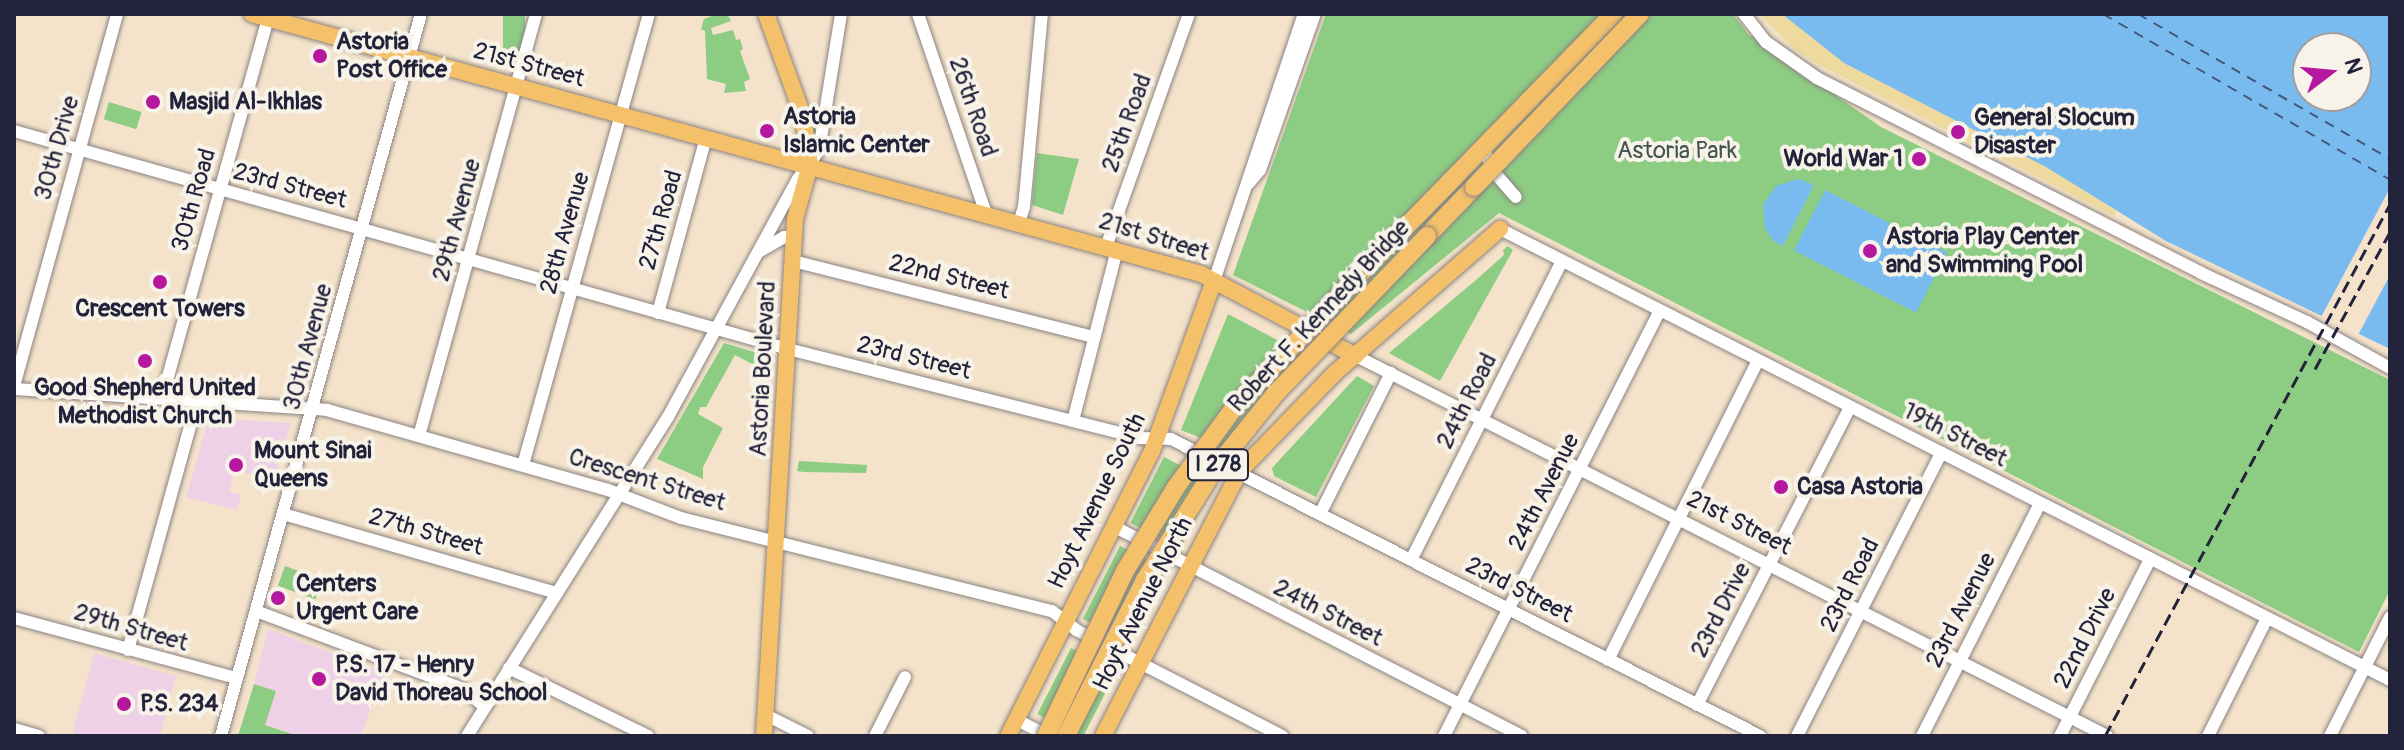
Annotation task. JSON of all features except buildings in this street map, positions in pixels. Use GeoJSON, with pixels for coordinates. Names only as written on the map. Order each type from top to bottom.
{"type":"FeatureCollection","features":[{"type":"Feature","properties":{"kind":"highway","name":"Robert F. Kennedy Bridge"},"geometry":{"type":"LineString","coordinates":[[1042,733],[1068,690],[1141,543],[1213,435],[1288,349],[1614,14]]}},
{"type":"Feature","properties":{"kind":"highway","name":"Robert F. Kennedy Bridge"},"geometry":{"type":"LineString","coordinates":[[1066,736],[1163,549],[1233,443],[1297,370],[1640,14]]}},
{"type":"Feature","properties":{"kind":"main road","name":"Astoria Boulevard"},"geometry":{"type":"LineString","coordinates":[[764,736],[795,219],[810,165],[803,116],[766,14]]}},
{"type":"Feature","properties":{"kind":"main road","name":"21st Street"},"geometry":{"type":"LineString","coordinates":[[263,15],[1201,274],[1356,356]]}},
{"type":"Feature","properties":{"kind":"main road","name":"Hoyt Avenue North"},"geometry":{"type":"LineString","coordinates":[[1103,736],[1239,472],[1356,356],[1500,229]]}},
{"type":"Feature","properties":{"kind":"main road","name":"Hoyt Avenue South"},"geometry":{"type":"LineString","coordinates":[[1008,736],[1115,527],[1156,439],[1214,281]]}},
{"type":"Feature","properties":{"kind":"street","name":"30th Drive"},"geometry":{"type":"LineString","coordinates":[[14,387],[117,14]]}},
{"type":"Feature","properties":{"kind":"street","name":"30th Avenue"},"geometry":{"type":"LineString","coordinates":[[221,736],[421,14]]}},
{"type":"Feature","properties":{"kind":"street","name":"29th Avenue"},"geometry":{"type":"LineString","coordinates":[[419,436],[536,14]]}},
{"type":"Feature","properties":{"kind":"street","name":"28th Avenue"},"geometry":{"type":"LineString","coordinates":[[523,465],[649,14]]}},
{"type":"Feature","properties":{"kind":"street"},"geometry":{"type":"LineString","coordinates":[[467,736],[619,494],[819,150],[841,14]]}},
{"type":"Feature","properties":{"kind":"street","name":"26th Road"},"geometry":{"type":"LineString","coordinates":[[918,14],[986,214]]}},
{"type":"Feature","properties":{"kind":"street"},"geometry":{"type":"LineString","coordinates":[[1019,223],[1024,207],[1042,14]]}},
{"type":"Feature","properties":{"kind":"street","name":"25th Road"},"geometry":{"type":"LineString","coordinates":[[1073,421],[1112,248],[1189,14]]}},
{"type":"Feature","properties":{"kind":"street"},"geometry":{"type":"LineString","coordinates":[[1214,281],[1304,14]]}},
{"type":"Feature","properties":{"kind":"street"},"geometry":{"type":"LineString","coordinates":[[1249,183],[1260,170],[1315,14]]}},
{"type":"Feature","properties":{"kind":"street"},"geometry":{"type":"LineString","coordinates":[[1744,14],[1766,42],[1817,78],[2214,279],[2359,348],[2390,368]]}},
{"type":"Feature","properties":{"kind":"street","name":"30th Road"},"geometry":{"type":"LineString","coordinates":[[162,398],[220,189],[263,15]]}},
{"type":"Feature","properties":{"kind":"street","name":"23rd Street"},"geometry":{"type":"LineString","coordinates":[[14,131],[788,349],[1140,438],[1171,439],[1760,736]]}},
{"type":"Feature","properties":{"kind":"street","name":"27th Road"},"geometry":{"type":"LineString","coordinates":[[658,313],[706,138]]}},
{"type":"Feature","properties":{"kind":"street"},"geometry":{"type":"LineString","coordinates":[[1484,150],[1494,172],[1516,197]]}},
{"type":"Feature","properties":{"kind":"street","name":"19th Street"},"geometry":{"type":"LineString","coordinates":[[1500,229],[1757,362],[2390,680]]}},
{"type":"Feature","properties":{"kind":"street"},"geometry":{"type":"LineString","coordinates":[[760,251],[784,237],[794,237]]}},
{"type":"Feature","properties":{"kind":"street","name":"22nd Street"},"geometry":{"type":"LineString","coordinates":[[793,261],[1094,337]]}},
{"type":"Feature","properties":{"kind":"street","name":"24th Road"},"geometry":{"type":"LineString","coordinates":[[1411,560],[1562,261]]}},
{"type":"Feature","properties":{"kind":"street","name":"24th Avenue"},"geometry":{"type":"LineString","coordinates":[[1444,736],[1660,311]]}},
{"type":"Feature","properties":{"kind":"street","name":"21st Street"},"geometry":{"type":"LineString","coordinates":[[1356,356],[2107,736]]}},
{"type":"Feature","properties":{"kind":"street"},"geometry":{"type":"LineString","coordinates":[[1608,660],[1757,362]]}},
{"type":"Feature","properties":{"kind":"street"},"geometry":{"type":"LineString","coordinates":[[1320,514],[1391,373]]}},
{"type":"Feature","properties":{"kind":"street","name":"Crescent Street"},"geometry":{"type":"LineString","coordinates":[[14,387],[314,408],[419,436],[619,494],[681,518],[1052,611],[1140,663],[1282,736]]}},
{"type":"Feature","properties":{"kind":"street"},"geometry":{"type":"LineString","coordinates":[[128,650],[197,401]]}},
{"type":"Feature","properties":{"kind":"street","name":"23rd Drive"},"geometry":{"type":"LineString","coordinates":[[1697,705],[1850,407]]}},
{"type":"Feature","properties":{"kind":"street","name":"23rd Road"},"geometry":{"type":"LineString","coordinates":[[1797,736],[1941,453]]}},
{"type":"Feature","properties":{"kind":"street","name":"23rd Avenue"},"geometry":{"type":"LineString","coordinates":[[1922,736],[2040,503]]}},
{"type":"Feature","properties":{"kind":"street","name":"27th Street"},"geometry":{"type":"LineString","coordinates":[[283,514],[557,593]]}},
{"type":"Feature","properties":{"kind":"street","name":"24th Street"},"geometry":{"type":"LineString","coordinates":[[1115,527],[1521,736]]}},
{"type":"Feature","properties":{"kind":"street","name":"22nd Drive"},"geometry":{"type":"LineString","coordinates":[[2060,736],[2150,559]]}},
{"type":"Feature","properties":{"kind":"street"},"geometry":{"type":"LineString","coordinates":[[256,611],[463,689],[485,707]]}},
{"type":"Feature","properties":{"kind":"street"},"geometry":{"type":"LineString","coordinates":[[2330,736],[2390,617]]}},
{"type":"Feature","properties":{"kind":"street","name":"29th Street"},"geometry":{"type":"LineString","coordinates":[[14,618],[237,678]]}},
{"type":"Feature","properties":{"kind":"street"},"geometry":{"type":"LineString","coordinates":[[2208,736],[2267,618]]}},
{"type":"Feature","properties":{"kind":"street"},"geometry":{"type":"LineString","coordinates":[[509,668],[648,736]]}},
{"type":"Feature","properties":{"kind":"street"},"geometry":{"type":"LineString","coordinates":[[875,736],[905,677]]}},
{"type":"Feature","properties":{"kind":"street"},"geometry":{"type":"LineString","coordinates":[[766,715],[808,736]]}},
{"type":"Feature","properties":{"kind":"street"},"geometry":{"type":"LineString","coordinates":[[1017,720],[1042,733]]}},
{"type":"Feature","properties":{"kind":"street"},"geometry":{"type":"LineString","coordinates":[[14,729],[39,736]]}},
{"type":"Feature","properties":{"kind":"shaded area","name":"Mount Sinai Queens"},"geometry":{"type":"Polygon","coordinates":[[[209,418],[291,423],[286,440],[281,439],[274,463],[279,465],[275,480],[235,470],[229,492],[241,495],[237,510],[186,497],[209,418]]]}},
{"type":"Feature","properties":{"kind":"shaded area","name":"P.S. 17 - Henry David Thoreau School"},"geometry":{"type":"Polygon","coordinates":[[[268,629],[385,673],[360,736],[298,736],[265,724],[276,691],[254,684],[268,629]]]}},
{"type":"Feature","properties":{"kind":"shaded area","name":"P.S. 234"},"geometry":{"type":"Polygon","coordinates":[[[94,653],[176,676],[160,736],[85,736],[73,733],[94,653]]]}},
{"type":"Feature","properties":{"kind":"green space"},"geometry":{"type":"Polygon","coordinates":[[[503,14],[525,14],[525,60],[503,60],[503,14]]]}},
{"type":"Feature","properties":{"kind":"green space"},"geometry":{"type":"Polygon","coordinates":[[[727,14],[731,21],[711,28],[713,35],[733,30],[736,40],[740,39],[743,49],[740,51],[750,79],[744,82],[746,91],[724,93],[726,84],[707,79],[705,31],[701,29],[704,19],[727,14]]]}},
{"type":"Feature","properties":{"kind":"green space","name":"Astoria Park"},"geometry":{"type":"Polygon","coordinates":[[[1326,14],[1733,14],[1748,34],[1881,127],[2390,380],[2390,590],[2359,652],[1499,213],[1351,334],[1233,275],[1326,14]]]}},
{"type":"Feature","properties":{"kind":"green space"},"geometry":{"type":"Polygon","coordinates":[[[109,102],[142,112],[136,129],[104,119],[109,102]]]}},
{"type":"Feature","properties":{"kind":"green space"},"geometry":{"type":"Polygon","coordinates":[[[1037,153],[1079,159],[1063,215],[1032,205],[1037,153]]]}},
{"type":"Feature","properties":{"kind":"green space"},"geometry":{"type":"Polygon","coordinates":[[[1508,246],[1513,250],[1440,381],[1389,353],[1504,255],[1503,250],[1508,246]]]}},
{"type":"Feature","properties":{"kind":"green space"},"geometry":{"type":"Polygon","coordinates":[[[1228,314],[1315,360],[1230,450],[1181,430],[1228,314]]]}},
{"type":"Feature","properties":{"kind":"green space"},"geometry":{"type":"Polygon","coordinates":[[[724,343],[771,357],[769,373],[735,355],[706,407],[700,407],[698,414],[723,428],[703,467],[703,479],[657,459],[724,343]]]}},
{"type":"Feature","properties":{"kind":"green space"},"geometry":{"type":"Polygon","coordinates":[[[1357,376],[1374,386],[1316,497],[1274,476],[1272,468],[1357,376]]]}},
{"type":"Feature","properties":{"kind":"green space"},"geometry":{"type":"Polygon","coordinates":[[[1164,457],[1214,482],[1180,548],[1130,523],[1164,457]]]}},
{"type":"Feature","properties":{"kind":"green space"},"geometry":{"type":"Polygon","coordinates":[[[799,461],[867,465],[866,473],[804,472],[797,471],[799,461]]]}},
{"type":"Feature","properties":{"kind":"green space"},"geometry":{"type":"Polygon","coordinates":[[[1120,546],[1167,570],[1130,643],[1083,619],[1120,546]]]}},
{"type":"Feature","properties":{"kind":"green space"},"geometry":{"type":"Polygon","coordinates":[[[285,566],[323,580],[315,599],[278,586],[285,566]]]}},
{"type":"Feature","properties":{"kind":"green space"},"geometry":{"type":"Polygon","coordinates":[[[1071,648],[1116,671],[1083,736],[1037,714],[1071,648]]]}},
{"type":"Feature","properties":{"kind":"green space"},"geometry":{"type":"Polygon","coordinates":[[[254,684],[276,691],[265,725],[298,736],[238,736],[254,684]]]}},
{"type":"Feature","properties":{"kind":"sand"},"geometry":{"type":"Polygon","coordinates":[[[1759,14],[1782,14],[1844,63],[2047,167],[2116,211],[2114,216],[1817,64],[1794,49],[1759,14]]]}},
{"type":"Feature","properties":{"kind":"water"},"geometry":{"type":"Polygon","coordinates":[[[1782,14],[2390,14],[2390,349],[2166,241],[2046,167],[1844,63],[1782,14]]]}},
{"type":"Feature","properties":{"kind":"water"},"geometry":{"type":"Polygon","coordinates":[[[1798,179],[1814,185],[1783,246],[1774,241],[1765,229],[1763,205],[1776,186],[1798,179]]]}},
{"type":"Feature","properties":{"kind":"water","name":"Astoria Play Center and Swimming Pool"},"geometry":{"type":"Polygon","coordinates":[[[1825,190],[1947,252],[1916,313],[1794,251],[1825,190]]]}},
{"type":"Feature","properties":{"kind":"pier"},"geometry":{"type":"Polygon","coordinates":[[[2390,188],[2390,275],[2357,337],[2320,319],[2390,188]]]}},
{"type":"Feature","properties":{"kind":"ferry route"},"geometry":{"type":"LineString","coordinates":[[2103,14],[2390,180]]}},
{"type":"Feature","properties":{"kind":"ferry route"},"geometry":{"type":"LineString","coordinates":[[2138,14],[2390,159]]}},
{"type":"Feature","properties":{"kind":"railway"},"geometry":{"type":"LineString","coordinates":[[2105,736],[2390,204]]}},
{"type":"Feature","properties":{"kind":"railway"},"geometry":{"type":"LineString","coordinates":[[2315,369],[2390,232]]}},
{"type":"Feature","properties":{"kind":"place","name":"Astoria Post Office"},"geometry":{"type":"Point","coordinates":[320,56]}},
{"type":"Feature","properties":{"kind":"place","name":"Masjid Al-Ikhlas"},"geometry":{"type":"Point","coordinates":[153,102]}},
{"type":"Feature","properties":{"kind":"place","name":"Astoria Islamic Center"},"geometry":{"type":"Point","coordinates":[767,131]}},
{"type":"Feature","properties":{"kind":"place","name":"General Slocum Disaster"},"geometry":{"type":"Point","coordinates":[1958,132]}},
{"type":"Feature","properties":{"kind":"place","name":"World War 1"},"geometry":{"type":"Point","coordinates":[1919,159]}},
{"type":"Feature","properties":{"kind":"place","name":"Astoria Play Center and Swimming Pool"},"geometry":{"type":"Point","coordinates":[1870,251]}},
{"type":"Feature","properties":{"kind":"place","name":"Crescent Towers"},"geometry":{"type":"Point","coordinates":[160,282]}},
{"type":"Feature","properties":{"kind":"place","name":"Good Shepherd United Methodist Church"},"geometry":{"type":"Point","coordinates":[145,361]}},
{"type":"Feature","properties":{"kind":"place","name":"Mount Sinai Queens"},"geometry":{"type":"Point","coordinates":[236,465]}},
{"type":"Feature","properties":{"kind":"place","name":"Casa Astoria"},"geometry":{"type":"Point","coordinates":[1781,487]}},
{"type":"Feature","properties":{"kind":"place","name":"Centers Urgent Care"},"geometry":{"type":"Point","coordinates":[278,598]}},
{"type":"Feature","properties":{"kind":"place","name":"P.S. 17 - Henry David Thoreau School"},"geometry":{"type":"Point","coordinates":[319,679]}},
{"type":"Feature","properties":{"kind":"place","name":"P.S. 234"},"geometry":{"type":"Point","coordinates":[124,704]}}]}
